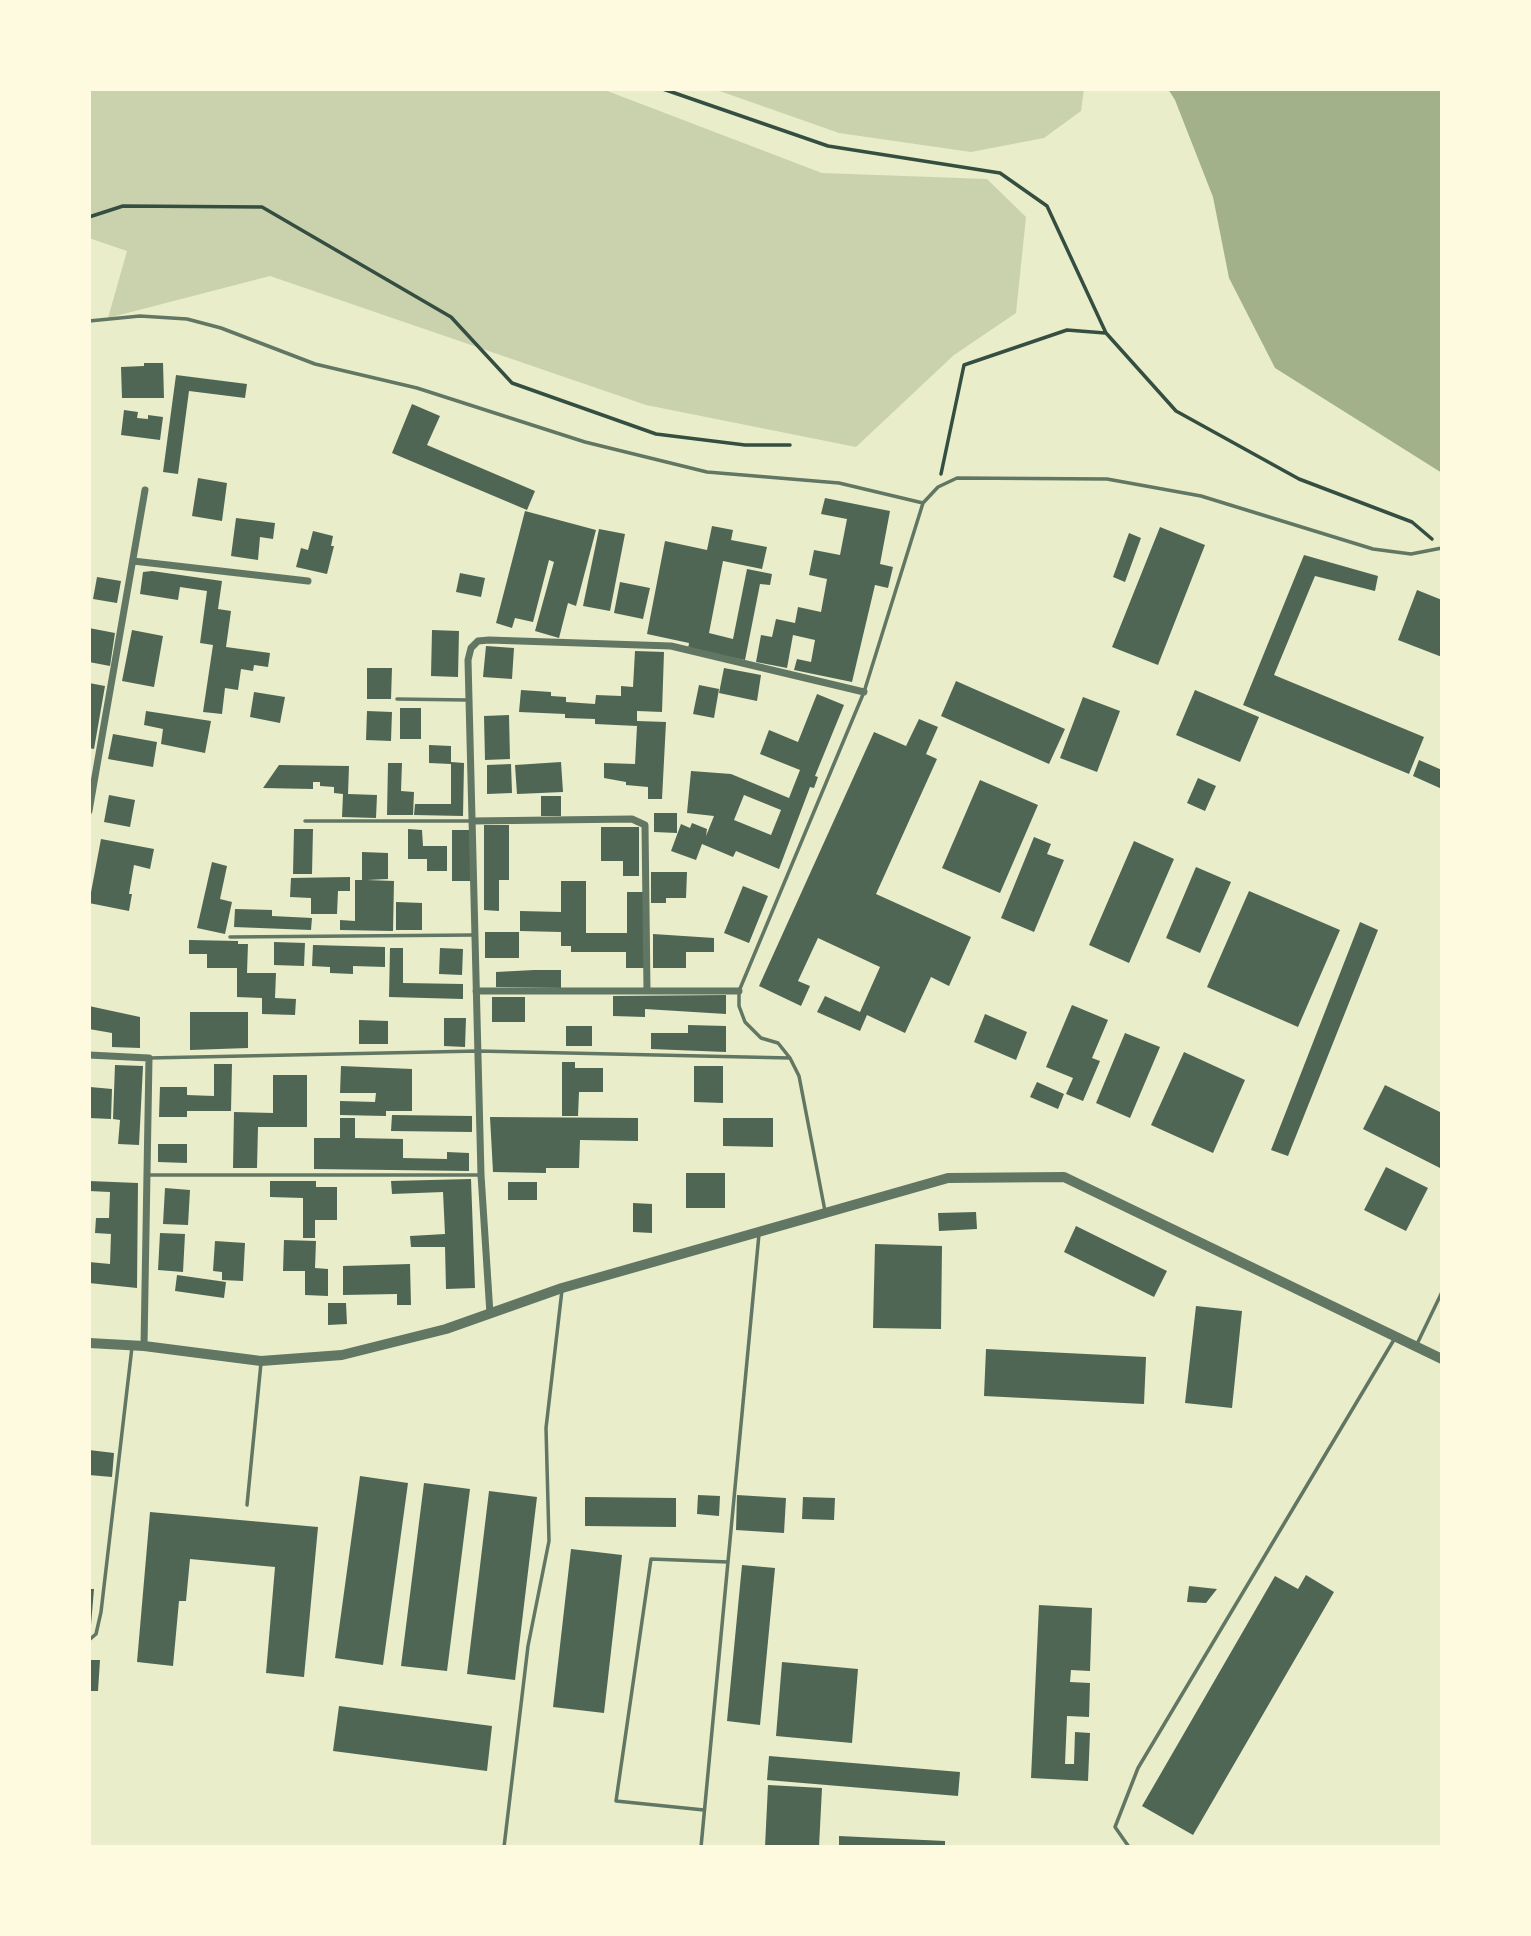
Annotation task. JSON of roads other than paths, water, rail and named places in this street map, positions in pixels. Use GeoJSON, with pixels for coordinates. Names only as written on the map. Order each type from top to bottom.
{"type":"FeatureCollection","features":[{"type":"Feature","properties":{"kind":"street"},"geometry":{"type":"LineString","coordinates":[[89,811],[145,490]]}},
{"type":"Feature","properties":{"kind":"street"},"geometry":{"type":"LineString","coordinates":[[133,561],[308,581]]}},
{"type":"Feature","properties":{"kind":"street"},"geometry":{"type":"LineString","coordinates":[[490,1314],[481,1175],[472,821],[471,648],[478,641],[489,640],[671,646],[864,692]]}},
{"type":"Feature","properties":{"kind":"street"},"geometry":{"type":"LineString","coordinates":[[472,821],[632,818],[645,825],[647,991]]}},
{"type":"Feature","properties":{"kind":"street"},"geometry":{"type":"LineString","coordinates":[[476,991],[739,991]]}},
{"type":"Feature","properties":{"kind":"street"},"geometry":{"type":"LineString","coordinates":[[89,1055],[149,1058],[144,1346]]}},
{"type":"Feature","properties":{"kind":"street"},"geometry":{"type":"LineString","coordinates":[[89,1343],[144,1346],[261,1361],[342,1355],[490,1314],[562,1288],[948,1178],[1065,1177],[1442,1359]]}},
{"type":"Feature","properties":{"kind":"lane"},"geometry":{"type":"LineString","coordinates":[[89,321],[140,316],[187,319],[221,328],[315,364],[417,388],[585,442],[706,471],[839,483],[923,502]]}},
{"type":"Feature","properties":{"kind":"lane"},"geometry":{"type":"LineString","coordinates":[[825,1213],[799,1076],[790,1058],[778,1044],[761,1038],[745,1022],[739,1006],[739,991],[864,692],[923,502],[938,486],[957,478],[1107,478],[1200,496],[1373,549],[1411,554],[1441,548]]}},
{"type":"Feature","properties":{"kind":"lane"},"geometry":{"type":"LineString","coordinates":[[397,699],[470,699]]}},
{"type":"Feature","properties":{"kind":"lane"},"geometry":{"type":"LineString","coordinates":[[305,821],[472,821]]}},
{"type":"Feature","properties":{"kind":"lane"},"geometry":{"type":"LineString","coordinates":[[230,937],[475,935]]}},
{"type":"Feature","properties":{"kind":"lane"},"geometry":{"type":"LineString","coordinates":[[149,1058],[478,1051],[790,1058]]}},
{"type":"Feature","properties":{"kind":"lane"},"geometry":{"type":"LineString","coordinates":[[147,1175],[481,1175]]}},
{"type":"Feature","properties":{"kind":"lane"},"geometry":{"type":"LineString","coordinates":[[701,1847],[759,1232]]}},
{"type":"Feature","properties":{"kind":"lane"},"geometry":{"type":"LineString","coordinates":[[504,1847],[528,1646],[549,1541],[546,1428],[562,1288]]}},
{"type":"Feature","properties":{"kind":"lane"},"geometry":{"type":"LineString","coordinates":[[1416,1346],[1442,1293]]}},
{"type":"Feature","properties":{"kind":"lane"},"geometry":{"type":"LineString","coordinates":[[1129,1847],[1115,1827],[1138,1768],[1396,1336]]}},
{"type":"Feature","properties":{"kind":"lane"},"geometry":{"type":"LineString","coordinates":[[89,1640],[96,1633],[103,1599],[132,1345]]}},
{"type":"Feature","properties":{"kind":"lane"},"geometry":{"type":"LineString","coordinates":[[247,1504],[261,1361]]}},
{"type":"Feature","properties":{"kind":"lane"},"geometry":{"type":"LineString","coordinates":[[704,1810],[616,1801],[651,1559],[728,1562]]}}]}
